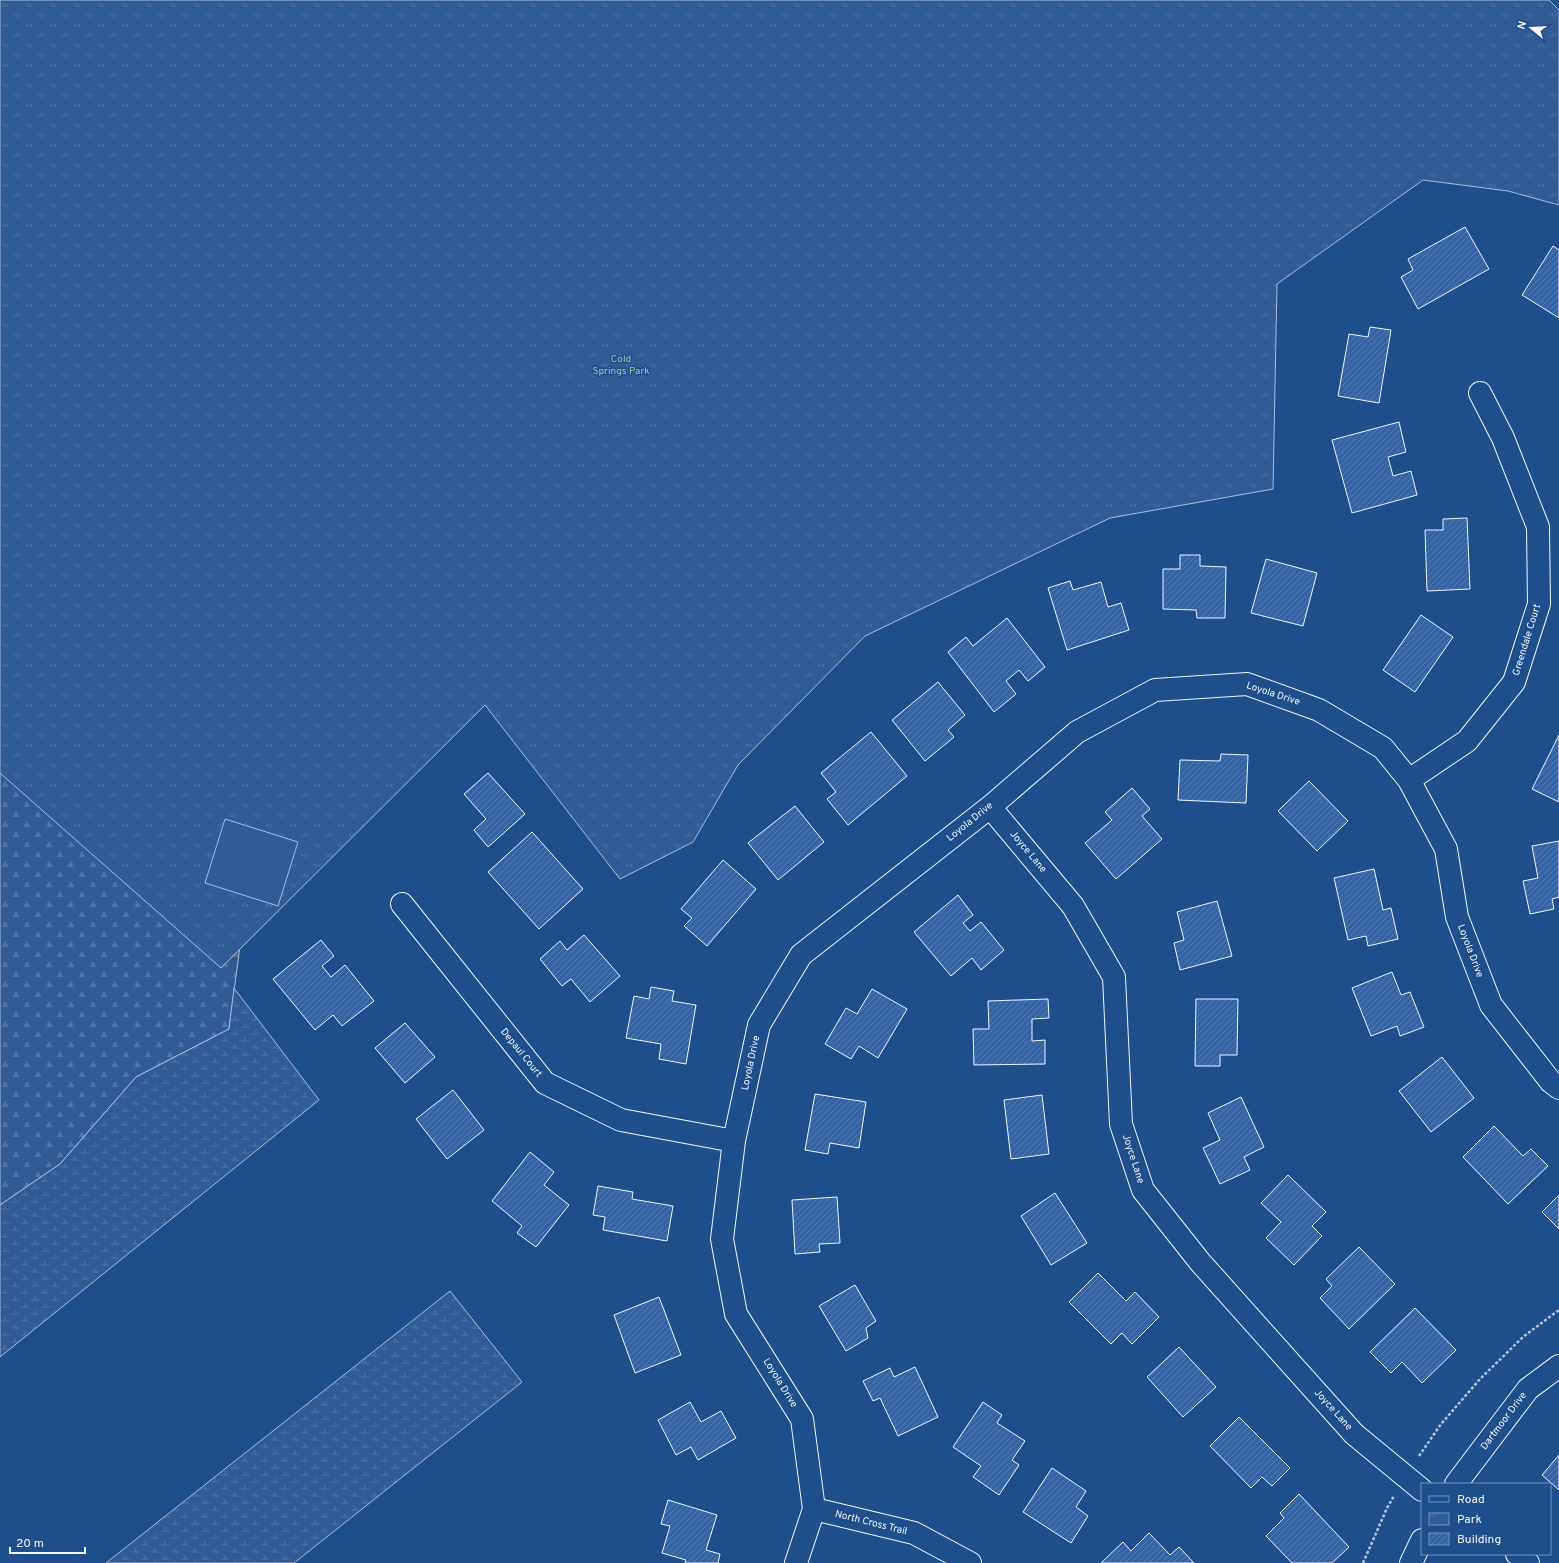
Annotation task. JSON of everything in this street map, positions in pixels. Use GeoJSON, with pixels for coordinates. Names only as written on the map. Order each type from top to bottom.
{"type":"FeatureCollection","features":[{"type":"Feature","properties":{"kind":"street","name":"Greendale Court"},"geometry":{"type":"LineString","coordinates":[[1409,780],[1467,741],[1514,682],[1539,604],[1538,526],[1503,438],[1480,393]]}},
{"type":"Feature","properties":{"kind":"street","name":"Loyola Drive"},"geometry":{"type":"LineString","coordinates":[[796,1563],[814,1509],[802,1419],[736,1314],[722,1239],[734,1141],[759,1025],[801,955],[990,807],[1077,732],[1155,690],[1247,684],[1319,710],[1382,748],[1409,780],[1446,849],[1457,917],[1491,1005],[1551,1082],[1559,1088]]}},
{"type":"Feature","properties":{"kind":"street","name":"Joyce Lane"},"geometry":{"type":"LineString","coordinates":[[990,807],[1073,906],[1114,977],[1121,1124],[1143,1190],[1200,1262],[1354,1434],[1421,1489]]}},
{"type":"Feature","properties":{"kind":"street","name":"Depaul Court"},"geometry":{"type":"LineString","coordinates":[[402,904],[545,1083],[621,1120],[734,1141]]}},
{"type":"Feature","properties":{"kind":"street","name":"Dartmoor Drive"},"geometry":{"type":"LineString","coordinates":[[1457,1483],[1528,1389],[1559,1366]]}},
{"type":"Feature","properties":{"kind":"street","name":"North Cross Trail"},"geometry":{"type":"LineString","coordinates":[[814,1509],[914,1533],[970,1563]]}},
{"type":"Feature","properties":{"kind":"street"},"geometry":{"type":"LineString","coordinates":[[1411,1563],[1421,1542]]}},
{"type":"Feature","properties":{"kind":"street"},"geometry":{"type":"LineString","coordinates":[[1518,1555],[1528,1563]]}},
{"type":"Feature","properties":{"kind":"path"},"geometry":{"type":"LineString","coordinates":[[1363,1563],[1387,1508],[1405,1476],[1440,1424],[1480,1379],[1523,1337],[1559,1310]]}},
{"type":"Feature","properties":{"kind":"green space","name":"Cold Springs Park"},"geometry":{"type":"Polygon","coordinates":[[[0,0],[1549,0],[1559,10],[1559,205],[1508,191],[1423,180],[1277,284],[1273,489],[1110,518],[865,636],[738,765],[693,842],[620,879],[485,705],[221,968],[0,773],[0,0]]]}},
{"type":"Feature","properties":{"kind":"green space"},"geometry":{"type":"Polygon","coordinates":[[[0,364],[483,633],[244,916],[229,1029],[136,1077],[60,1164],[0,1205],[0,364]]]}},
{"type":"Feature","properties":{"kind":"green space"},"geometry":{"type":"Polygon","coordinates":[[[234,988],[319,1100],[0,1357],[0,1205],[60,1164],[136,1077],[229,1029],[234,988]]]}},
{"type":"Feature","properties":{"kind":"green space"},"geometry":{"type":"Polygon","coordinates":[[[450,1291],[522,1382],[294,1563],[106,1563],[450,1291]]]}},
{"type":"Feature","properties":{"kind":"shaded area"},"geometry":{"type":"Polygon","coordinates":[[[225,819],[298,842],[278,906],[205,883],[225,819]]]}},
{"type":"Feature","properties":{"kind":"building"},"geometry":{"type":"Polygon","coordinates":[[[1465,227],[1489,269],[1418,309],[1401,277],[1413,270],[1408,259],[1465,227]]]}},
{"type":"Feature","properties":{"kind":"building"},"geometry":{"type":"Polygon","coordinates":[[[1553,246],[1559,250],[1559,318],[1522,295],[1553,246]]]}},
{"type":"Feature","properties":{"kind":"building"},"geometry":{"type":"Polygon","coordinates":[[[1370,327],[1391,330],[1379,403],[1338,396],[1349,334],[1368,337],[1370,327]]]}},
{"type":"Feature","properties":{"kind":"building"},"geometry":{"type":"Polygon","coordinates":[[[1399,422],[1406,452],[1388,457],[1393,476],[1411,471],[1417,495],[1352,513],[1332,440],[1399,422]]]}},
{"type":"Feature","properties":{"kind":"building"},"geometry":{"type":"Polygon","coordinates":[[[1467,518],[1470,589],[1427,591],[1425,530],[1443,530],[1443,519],[1467,518]]]}},
{"type":"Feature","properties":{"kind":"building"},"geometry":{"type":"Polygon","coordinates":[[[1180,555],[1200,555],[1200,566],[1226,567],[1225,618],[1197,618],[1196,610],[1163,609],[1163,569],[1180,569],[1180,555]]]}},
{"type":"Feature","properties":{"kind":"building"},"geometry":{"type":"Polygon","coordinates":[[[1266,559],[1317,573],[1303,626],[1251,613],[1266,559]]]}},
{"type":"Feature","properties":{"kind":"building"},"geometry":{"type":"Polygon","coordinates":[[[1070,581],[1073,590],[1101,582],[1108,607],[1121,603],[1129,630],[1067,650],[1048,588],[1070,581]]]}},
{"type":"Feature","properties":{"kind":"building"},"geometry":{"type":"Polygon","coordinates":[[[1421,615],[1453,637],[1415,692],[1383,670],[1421,615]]]}},
{"type":"Feature","properties":{"kind":"building"},"geometry":{"type":"Polygon","coordinates":[[[1007,618],[1045,667],[1028,681],[1019,670],[1006,681],[1016,694],[994,712],[948,652],[966,637],[973,646],[1007,618]]]}},
{"type":"Feature","properties":{"kind":"building"},"geometry":{"type":"Polygon","coordinates":[[[938,682],[965,715],[948,730],[954,737],[925,761],[892,720],[938,682]]]}},
{"type":"Feature","properties":{"kind":"building"},"geometry":{"type":"Polygon","coordinates":[[[871,732],[907,776],[848,825],[827,799],[836,792],[821,773],[871,732]]]}},
{"type":"Feature","properties":{"kind":"building"},"geometry":{"type":"Polygon","coordinates":[[[1559,735],[1559,802],[1532,789],[1559,735]]]}},
{"type":"Feature","properties":{"kind":"building"},"geometry":{"type":"Polygon","coordinates":[[[1221,754],[1248,755],[1246,803],[1178,800],[1180,760],[1220,761],[1221,754]]]}},
{"type":"Feature","properties":{"kind":"building"},"geometry":{"type":"Polygon","coordinates":[[[488,773],[525,814],[488,847],[474,830],[486,819],[464,794],[488,773]]]}},
{"type":"Feature","properties":{"kind":"building"},"geometry":{"type":"Polygon","coordinates":[[[1309,781],[1348,821],[1317,851],[1278,811],[1309,781]]]}},
{"type":"Feature","properties":{"kind":"building"},"geometry":{"type":"Polygon","coordinates":[[[1132,788],[1150,809],[1142,816],[1162,839],[1116,879],[1085,843],[1112,820],[1105,812],[1132,788]]]}},
{"type":"Feature","properties":{"kind":"building"},"geometry":{"type":"Polygon","coordinates":[[[795,806],[824,842],[778,880],[748,843],[795,806]]]}},
{"type":"Feature","properties":{"kind":"building"},"geometry":{"type":"Polygon","coordinates":[[[532,832],[583,889],[539,929],[488,872],[532,832]]]}},
{"type":"Feature","properties":{"kind":"building"},"geometry":{"type":"Polygon","coordinates":[[[1559,841],[1559,897],[1552,899],[1554,909],[1530,914],[1523,881],[1538,878],[1532,846],[1559,841]]]}},
{"type":"Feature","properties":{"kind":"building"},"geometry":{"type":"Polygon","coordinates":[[[723,860],[756,889],[707,946],[684,926],[692,918],[681,909],[723,860]]]}},
{"type":"Feature","properties":{"kind":"building"},"geometry":{"type":"Polygon","coordinates":[[[1374,869],[1383,910],[1391,908],[1398,939],[1368,946],[1366,936],[1348,940],[1334,878],[1374,869]]]}},
{"type":"Feature","properties":{"kind":"building"},"geometry":{"type":"Polygon","coordinates":[[[958,895],[973,915],[963,923],[970,931],[981,922],[1004,950],[981,970],[972,958],[951,976],[914,932],[958,895]]]}},
{"type":"Feature","properties":{"kind":"building"},"geometry":{"type":"Polygon","coordinates":[[[1217,901],[1232,956],[1180,970],[1174,943],[1184,940],[1177,912],[1217,901]]]}},
{"type":"Feature","properties":{"kind":"building"},"geometry":{"type":"Polygon","coordinates":[[[584,935],[620,976],[590,1002],[571,979],[562,986],[540,959],[560,941],[567,950],[584,935]]]}},
{"type":"Feature","properties":{"kind":"building"},"geometry":{"type":"Polygon","coordinates":[[[321,940],[334,956],[322,966],[331,977],[345,965],[374,1001],[342,1026],[333,1015],[315,1030],[273,979],[321,940]]]}},
{"type":"Feature","properties":{"kind":"building"},"geometry":{"type":"Polygon","coordinates":[[[1392,972],[1401,995],[1410,992],[1424,1027],[1400,1036],[1397,1026],[1371,1036],[1352,988],[1392,972]]]}},
{"type":"Feature","properties":{"kind":"building"},"geometry":{"type":"Polygon","coordinates":[[[651,987],[674,991],[672,1001],[696,1005],[686,1064],[659,1059],[661,1044],[626,1038],[634,996],[649,999],[651,987]]]}},
{"type":"Feature","properties":{"kind":"building"},"geometry":{"type":"Polygon","coordinates":[[[872,989],[907,1009],[878,1058],[859,1046],[851,1059],[825,1044],[846,1008],[857,1014],[872,989]]]}},
{"type":"Feature","properties":{"kind":"building"},"geometry":{"type":"Polygon","coordinates":[[[1048,999],[1049,1018],[1032,1019],[1032,1041],[1045,1040],[1045,1064],[974,1065],[973,1029],[989,1029],[988,1001],[1048,999]]]}},
{"type":"Feature","properties":{"kind":"building"},"geometry":{"type":"Polygon","coordinates":[[[1196,999],[1238,999],[1237,1055],[1220,1055],[1220,1066],[1195,1066],[1196,999]]]}},
{"type":"Feature","properties":{"kind":"building"},"geometry":{"type":"Polygon","coordinates":[[[405,1023],[435,1057],[405,1083],[375,1048],[405,1023]]]}},
{"type":"Feature","properties":{"kind":"building"},"geometry":{"type":"Polygon","coordinates":[[[1442,1057],[1474,1098],[1431,1132],[1399,1091],[1442,1057]]]}},
{"type":"Feature","properties":{"kind":"building"},"geometry":{"type":"Polygon","coordinates":[[[453,1090],[484,1130],[447,1159],[416,1119],[453,1090]]]}},
{"type":"Feature","properties":{"kind":"building"},"geometry":{"type":"Polygon","coordinates":[[[815,1094],[866,1102],[859,1148],[830,1143],[828,1154],[805,1150],[815,1094]]]}},
{"type":"Feature","properties":{"kind":"building"},"geometry":{"type":"Polygon","coordinates":[[[1042,1095],[1049,1154],[1011,1159],[1004,1100],[1042,1095]]]}},
{"type":"Feature","properties":{"kind":"building"},"geometry":{"type":"Polygon","coordinates":[[[1241,1097],[1264,1147],[1244,1157],[1250,1170],[1220,1184],[1203,1148],[1220,1140],[1208,1113],[1241,1097]]]}},
{"type":"Feature","properties":{"kind":"building"},"geometry":{"type":"Polygon","coordinates":[[[1494,1126],[1523,1156],[1531,1149],[1548,1166],[1508,1204],[1463,1157],[1494,1126]]]}},
{"type":"Feature","properties":{"kind":"building"},"geometry":{"type":"Polygon","coordinates":[[[530,1152],[554,1172],[544,1185],[569,1205],[536,1247],[517,1233],[522,1226],[492,1201],[530,1152]]]}},
{"type":"Feature","properties":{"kind":"building"},"geometry":{"type":"Polygon","coordinates":[[[1288,1175],[1326,1212],[1312,1226],[1322,1236],[1294,1265],[1266,1238],[1281,1222],[1261,1203],[1288,1175]]]}},
{"type":"Feature","properties":{"kind":"building"},"geometry":{"type":"Polygon","coordinates":[[[598,1186],[633,1192],[632,1199],[673,1206],[667,1241],[603,1230],[605,1217],[593,1215],[598,1186]]]}},
{"type":"Feature","properties":{"kind":"building"},"geometry":{"type":"Polygon","coordinates":[[[1055,1193],[1087,1243],[1051,1265],[1021,1216],[1055,1193]]]}},
{"type":"Feature","properties":{"kind":"building"},"geometry":{"type":"Polygon","coordinates":[[[1559,1195],[1559,1229],[1542,1212],[1559,1195]]]}},
{"type":"Feature","properties":{"kind":"building"},"geometry":{"type":"Polygon","coordinates":[[[837,1197],[840,1243],[819,1244],[820,1252],[795,1254],[792,1200],[837,1197]]]}},
{"type":"Feature","properties":{"kind":"building"},"geometry":{"type":"Polygon","coordinates":[[[1359,1247],[1395,1284],[1349,1329],[1320,1298],[1332,1286],[1326,1279],[1359,1247]]]}},
{"type":"Feature","properties":{"kind":"building"},"geometry":{"type":"Polygon","coordinates":[[[1098,1273],[1126,1301],[1135,1292],[1159,1317],[1132,1344],[1122,1333],[1111,1344],[1069,1302],[1098,1273]]]}},
{"type":"Feature","properties":{"kind":"building"},"geometry":{"type":"Polygon","coordinates":[[[855,1285],[876,1321],[866,1328],[868,1338],[846,1351],[819,1306],[855,1285]]]}},
{"type":"Feature","properties":{"kind":"building"},"geometry":{"type":"Polygon","coordinates":[[[659,1297],[681,1355],[635,1373],[614,1315],[659,1297]]]}},
{"type":"Feature","properties":{"kind":"building"},"geometry":{"type":"Polygon","coordinates":[[[1415,1308],[1456,1350],[1422,1383],[1402,1362],[1391,1373],[1370,1352],[1415,1308]]]}},
{"type":"Feature","properties":{"kind":"building"},"geometry":{"type":"Polygon","coordinates":[[[1179,1347],[1216,1387],[1183,1417],[1147,1377],[1179,1347]]]}},
{"type":"Feature","properties":{"kind":"building"},"geometry":{"type":"Polygon","coordinates":[[[915,1367],[938,1417],[898,1436],[880,1398],[873,1401],[863,1381],[890,1368],[894,1377],[915,1367]]]}},
{"type":"Feature","properties":{"kind":"building"},"geometry":{"type":"Polygon","coordinates":[[[690,1402],[701,1422],[721,1411],[736,1438],[698,1460],[691,1447],[676,1455],[658,1420],[690,1402]]]}},
{"type":"Feature","properties":{"kind":"building"},"geometry":{"type":"Polygon","coordinates":[[[983,1402],[1002,1415],[997,1423],[1025,1441],[1012,1460],[1019,1465],[999,1495],[973,1477],[981,1466],[953,1447],[983,1402]]]}},
{"type":"Feature","properties":{"kind":"building"},"geometry":{"type":"Polygon","coordinates":[[[1239,1417],[1290,1468],[1272,1486],[1262,1477],[1251,1488],[1210,1446],[1239,1417]]]}},
{"type":"Feature","properties":{"kind":"building"},"geometry":{"type":"Polygon","coordinates":[[[1559,1455],[1559,1490],[1542,1475],[1559,1455]]]}},
{"type":"Feature","properties":{"kind":"building"},"geometry":{"type":"Polygon","coordinates":[[[1052,1468],[1086,1491],[1076,1507],[1088,1516],[1071,1543],[1023,1512],[1052,1468]]]}},
{"type":"Feature","properties":{"kind":"building"},"geometry":{"type":"Polygon","coordinates":[[[1299,1494],[1349,1547],[1332,1563],[1292,1563],[1266,1536],[1284,1518],[1280,1513],[1299,1494]]]}},
{"type":"Feature","properties":{"kind":"building"},"geometry":{"type":"Polygon","coordinates":[[[668,1500],[717,1515],[706,1550],[720,1554],[718,1563],[685,1563],[686,1560],[662,1553],[670,1526],[661,1524],[668,1500]]]}},
{"type":"Feature","properties":{"kind":"building"},"geometry":{"type":"Polygon","coordinates":[[[1149,1533],[1170,1555],[1179,1547],[1194,1563],[1101,1563],[1123,1542],[1131,1551],[1149,1533]]]}}]}
